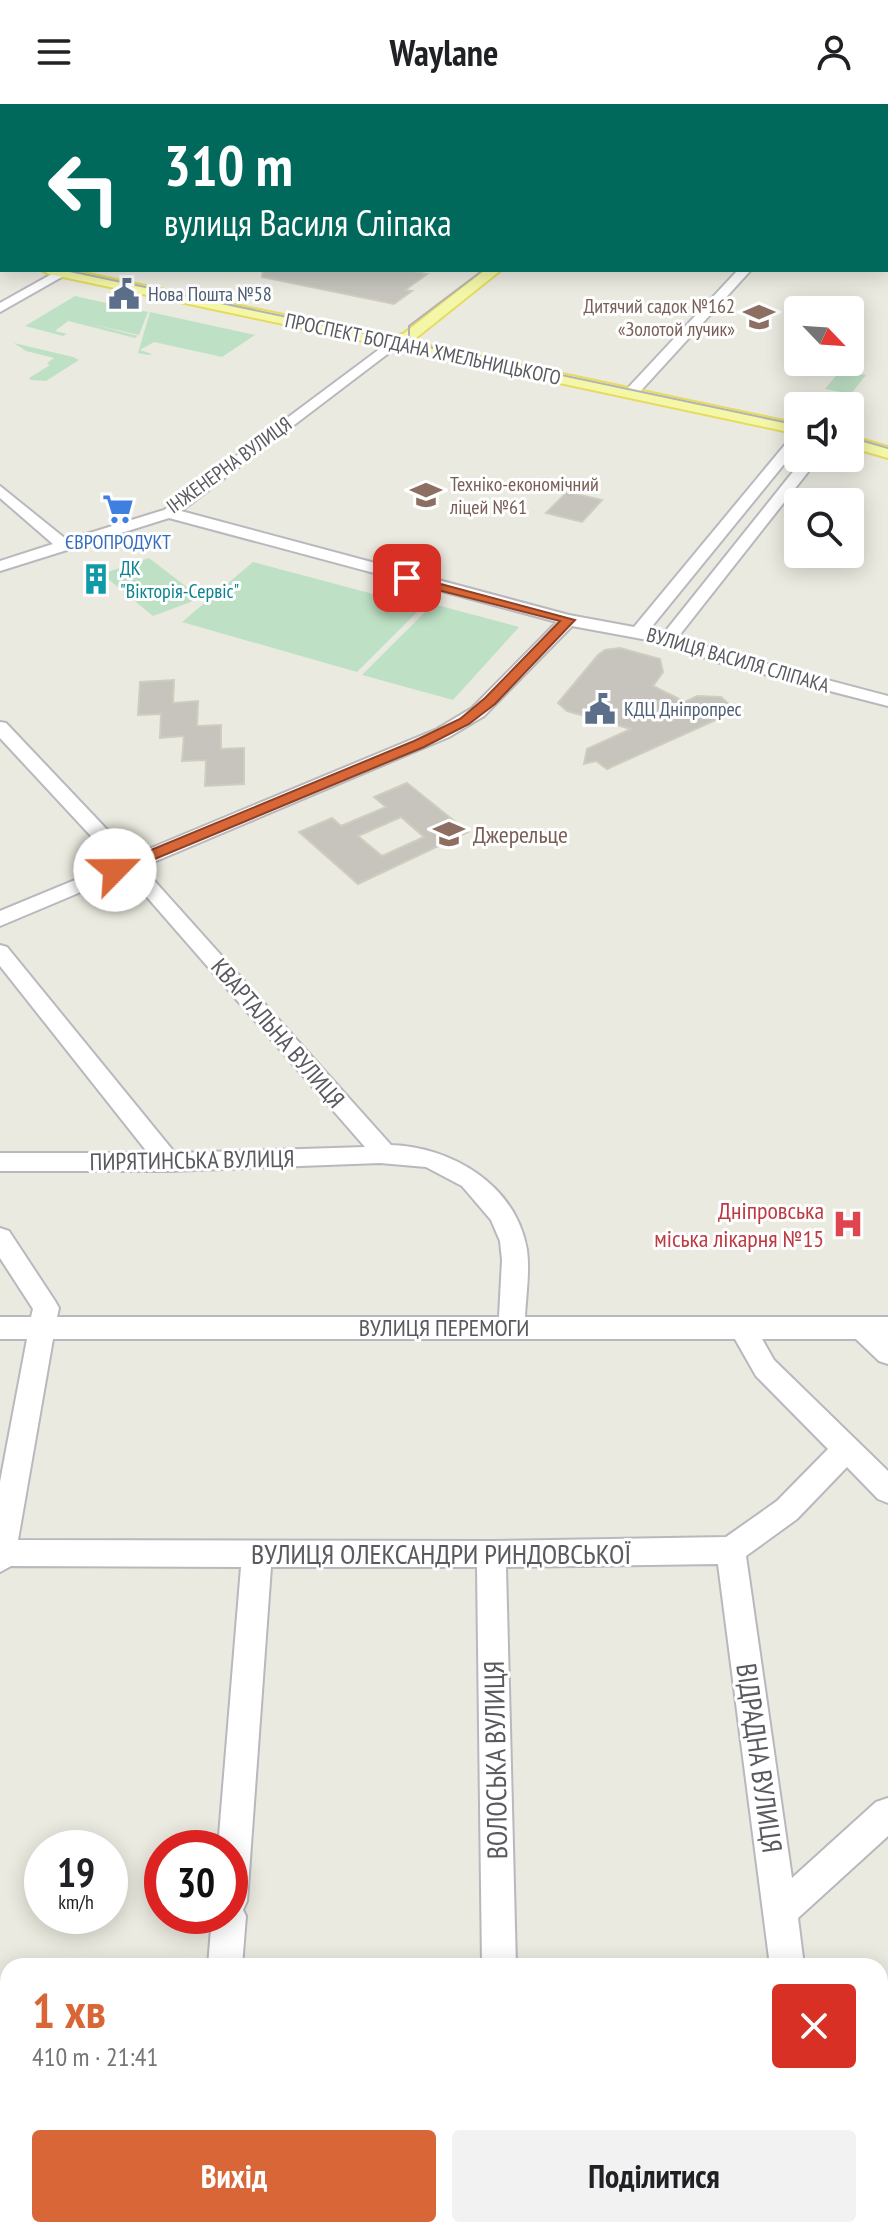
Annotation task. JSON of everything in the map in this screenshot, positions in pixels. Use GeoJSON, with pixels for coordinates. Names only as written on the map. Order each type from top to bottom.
{"type":"FeatureCollection","features":[{"type":"Feature","properties":{"kind":"main road","name":"ПРОСПЕКТ БОГДАНА ХМЕЛЬНИЦЬКОГО"},"geometry":{"type":"LineString","coordinates":[[65,272],[398,338],[634,389],[784,426]]}},
{"type":"Feature","properties":{"kind":"main road","name":"ПРОСПЕКТ БОГДАНА ХМЕЛЬНИЦЬКОГО"},"geometry":{"type":"LineString","coordinates":[[97,272],[253,309]]}},
{"type":"Feature","properties":{"kind":"main road"},"geometry":{"type":"LineString","coordinates":[[457,291],[473,272]]}},
{"type":"Feature","properties":{"kind":"main road"},"geometry":{"type":"LineString","coordinates":[[398,338],[457,291],[490,272]]}},
{"type":"Feature","properties":{"kind":"main road","name":"ПРОСПЕКТ БОГДАНА ХМЕЛЬНИЦЬКОГО"},"geometry":{"type":"LineString","coordinates":[[634,389],[784,416]]}},
{"type":"Feature","properties":{"kind":"main road"},"geometry":{"type":"LineString","coordinates":[[864,434],[888,441]]}},
{"type":"Feature","properties":{"kind":"main road"},"geometry":{"type":"LineString","coordinates":[[864,445],[888,453]]}},
{"type":"Feature","properties":{"kind":"street"},"geometry":{"type":"LineString","coordinates":[[0,308],[58,272]]}},
{"type":"Feature","properties":{"kind":"street"},"geometry":{"type":"LineString","coordinates":[[634,389],[743,272]]}},
{"type":"Feature","properties":{"kind":"street","name":"ІНЖЕНЕРНА ВУЛИЦЯ"},"geometry":{"type":"LineString","coordinates":[[0,566],[169,513],[398,338]]}},
{"type":"Feature","properties":{"kind":"street"},"geometry":{"type":"LineString","coordinates":[[638,633],[784,455]]}},
{"type":"Feature","properties":{"kind":"street"},"geometry":{"type":"LineString","coordinates":[[668,639],[801,472]]}},
{"type":"Feature","properties":{"kind":"street"},"geometry":{"type":"LineString","coordinates":[[0,490],[64,546]]}},
{"type":"Feature","properties":{"kind":"street","name":"ВУЛИЦЯ ВАСИЛЯ СЛІПАКА"},"geometry":{"type":"LineString","coordinates":[[169,513],[568,620],[668,639],[723,658],[888,701]]}},
{"type":"Feature","properties":{"kind":"street"},"geometry":{"type":"LineString","coordinates":[[0,919],[419,744],[464,722],[490,701],[568,620]]}},
{"type":"Feature","properties":{"kind":"street","name":"КВАРТАЛЬНА ВУЛИЦЯ"},"geometry":{"type":"LineString","coordinates":[[0,727],[128,865],[383,1152]]}},
{"type":"Feature","properties":{"kind":"street"},"geometry":{"type":"LineString","coordinates":[[0,952],[169,1162]]}},
{"type":"Feature","properties":{"kind":"street"},"geometry":{"type":"LineString","coordinates":[[383,1152],[423,1156],[468,1175],[491,1199],[513,1243],[511,1327]]}},
{"type":"Feature","properties":{"kind":"street","name":"ПИРЯТИНСЬКА ВУЛИЦЯ"},"geometry":{"type":"LineString","coordinates":[[0,1162],[169,1162],[355,1157],[383,1152]]}},
{"type":"Feature","properties":{"kind":"street"},"geometry":{"type":"LineString","coordinates":[[0,1238],[46,1308],[0,1555]]}},
{"type":"Feature","properties":{"kind":"street"},"geometry":{"type":"LineString","coordinates":[[742,1327],[765,1368],[888,1490]]}},
{"type":"Feature","properties":{"kind":"street","name":"ВУЛИЦЯ ПЕРЕМОГИ"},"geometry":{"type":"LineString","coordinates":[[0,1328],[875,1328]]}},
{"type":"Feature","properties":{"kind":"street"},"geometry":{"type":"LineString","coordinates":[[875,1328],[888,1353]]}},
{"type":"Feature","properties":{"kind":"street"},"geometry":{"type":"LineString","coordinates":[[731,1550],[787,1510],[845,1450]]}},
{"type":"Feature","properties":{"kind":"street","name":"ВУЛИЦЯ ОЛЕКСАНДРИ РИНДОВСЬКОЇ"},"geometry":{"type":"LineString","coordinates":[[0,1555],[731,1550]]}},
{"type":"Feature","properties":{"kind":"street","name":"ВІДРАДНА ВУЛИЦЯ"},"geometry":{"type":"LineString","coordinates":[[731,1550],[786,1958]]}},
{"type":"Feature","properties":{"kind":"street","name":"ВОЛОСЬКА ВУЛИЦЯ"},"geometry":{"type":"LineString","coordinates":[[491,1554],[499,1958]]}},
{"type":"Feature","properties":{"kind":"street"},"geometry":{"type":"LineString","coordinates":[[236,1830],[257,1555]]}},
{"type":"Feature","properties":{"kind":"street"},"geometry":{"type":"LineString","coordinates":[[781,1910],[888,1814]]}},
{"type":"Feature","properties":{"kind":"street"},"geometry":{"type":"LineString","coordinates":[[226,1958],[228,1934]]}},
{"type":"Feature","properties":{"kind":"green space"},"geometry":{"type":"Polygon","coordinates":[[[75,296],[148,312],[139,335],[91,324],[138,336],[135,338],[68,321],[55,331],[67,334],[63,336],[25,326],[75,296]]]}},
{"type":"Feature","properties":{"kind":"green space"},"geometry":{"type":"Polygon","coordinates":[[[150,312],[255,335],[222,357],[154,342],[140,350],[152,354],[138,353],[150,312]]]}},
{"type":"Feature","properties":{"kind":"green space"},"geometry":{"type":"Polygon","coordinates":[[[14,343],[79,360],[46,381],[31,380],[29,378],[50,365],[47,363],[54,358],[26,351],[14,343]]]}},
{"type":"Feature","properties":{"kind":"green space"},"geometry":{"type":"Polygon","coordinates":[[[866,375],[853,392],[825,389],[836,376],[866,375]]]}},
{"type":"Feature","properties":{"kind":"green space"},"geometry":{"type":"Polygon","coordinates":[[[149,558],[201,598],[153,616],[102,574],[149,558]]]}},
{"type":"Feature","properties":{"kind":"green space"},"geometry":{"type":"Polygon","coordinates":[[[253,562],[422,607],[357,672],[182,622],[253,562]]]}},
{"type":"Feature","properties":{"kind":"green space"},"geometry":{"type":"Polygon","coordinates":[[[433,604],[519,627],[453,700],[362,675],[433,604]]]}},
{"type":"Feature","properties":{"kind":"building"},"geometry":{"type":"Polygon","coordinates":[[[263,272],[427,274],[405,290],[412,291],[394,304],[262,277],[263,272]]]}},
{"type":"Feature","properties":{"kind":"building"},"geometry":{"type":"Polygon","coordinates":[[[567,492],[602,500],[582,522],[546,513],[567,492]]]}},
{"type":"Feature","properties":{"kind":"building","name":"КДЦ Дніпропрес"},"geometry":{"type":"Polygon","coordinates":[[[620,648],[660,659],[663,672],[653,686],[685,702],[697,696],[721,697],[731,706],[729,714],[607,769],[596,761],[584,764],[587,749],[631,729],[567,711],[558,703],[598,655],[605,650],[620,648]]]}},
{"type":"Feature","properties":{"kind":"building"},"geometry":{"type":"Polygon","coordinates":[[[174,680],[173,703],[198,701],[197,726],[221,725],[221,749],[244,748],[244,784],[205,786],[206,760],[182,761],[184,736],[160,738],[161,714],[138,715],[140,682],[174,680]]]}},
{"type":"Feature","properties":{"kind":"building","name":"Джерельце"},"geometry":{"type":"Polygon","coordinates":[[[407,783],[468,832],[358,884],[299,832],[332,818],[341,826],[386,807],[374,797],[407,783]],[[401,817],[358,836],[382,856],[424,837],[401,817]]]}},
{"type":"Feature","properties":{"kind":"tram line"},"geometry":{"type":"LineString","coordinates":[[74,272],[784,422]]}},
{"type":"Feature","properties":{"kind":"tram line"},"geometry":{"type":"LineString","coordinates":[[421,345],[409,337],[409,326],[480,272]]}},
{"type":"Feature","properties":{"kind":"tram line"},"geometry":{"type":"LineString","coordinates":[[864,441],[888,448]]}},
{"type":"Feature","properties":{"kind":"place","name":"Нова Пошта №58"},"geometry":{"type":"Point","coordinates":[124,294]}},
{"type":"Feature","properties":{"kind":"place","name":"Дитячий садок №162 «Золотой лучик»"},"geometry":{"type":"Point","coordinates":[759,317]}},
{"type":"Feature","properties":{"kind":"place","name":"Техніко-економічний ліцей №61"},"geometry":{"type":"Point","coordinates":[426,495]}},
{"type":"Feature","properties":{"kind":"place","name":"ЄВРОПРОДУКТ"},"geometry":{"type":"Point","coordinates":[118,509]}},
{"type":"Feature","properties":{"kind":"place","name":"ДК \"Вікторія-Сервіс\""},"geometry":{"type":"Point","coordinates":[96,579]}},
{"type":"Feature","properties":{"kind":"place","name":"КДЦ Дніпропрес"},"geometry":{"type":"Point","coordinates":[600,709]}},
{"type":"Feature","properties":{"kind":"place","name":"Джерельце"},"geometry":{"type":"Point","coordinates":[449,834]}},
{"type":"Feature","properties":{"kind":"place","name":"Дніпровська міська лікарня №15"},"geometry":{"type":"Point","coordinates":[848,1224]}},
{"type":"Feature","properties":{"kind":"route"},"geometry":{"type":"LineString","coordinates":[[115,870],[419,744],[464,722],[490,701],[568,620],[407,578]]}}]}
